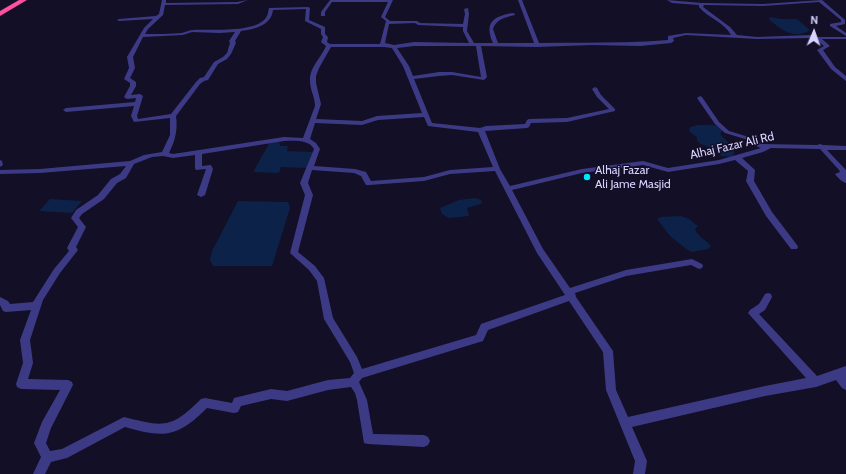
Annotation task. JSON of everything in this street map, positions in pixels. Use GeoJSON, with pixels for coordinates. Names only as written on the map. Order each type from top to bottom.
{"type":"FeatureCollection","features":[{"type":"Feature","properties":{"kind":"highway"},"geometry":{"type":"LineString","coordinates":[[0,14],[24,0]]}},
{"type":"Feature","properties":{"kind":"street"},"geometry":{"type":"LineString","coordinates":[[239,30],[232,41],[234,43],[229,53],[225,58],[216,62],[206,79],[202,79],[193,88],[186,101],[173,116],[136,121],[134,116],[140,96],[127,97],[133,86],[133,82],[127,79],[132,68],[130,57],[146,28],[161,14],[164,2],[233,3],[246,0]]}},
{"type":"Feature","properties":{"kind":"street"},"geometry":{"type":"LineString","coordinates":[[520,0],[537,45]]}},
{"type":"Feature","properties":{"kind":"street"},"geometry":{"type":"LineString","coordinates":[[669,0],[672,2],[702,4],[763,5],[819,0],[843,20],[843,23],[832,25],[846,36]]}},
{"type":"Feature","properties":{"kind":"street"},"geometry":{"type":"LineString","coordinates":[[322,15],[331,1],[390,1],[383,18],[387,23]]}},
{"type":"Feature","properties":{"kind":"street"},"geometry":{"type":"LineString","coordinates":[[702,4],[701,7],[707,13],[732,30],[735,37]]}},
{"type":"Feature","properties":{"kind":"street"},"geometry":{"type":"LineString","coordinates":[[142,36],[183,34],[192,31],[224,32],[254,28],[264,23],[269,16],[270,9],[308,8],[307,21],[323,28],[323,34],[326,37],[324,42],[328,46],[475,44],[537,45],[592,43],[650,44],[670,41],[670,37],[686,34],[776,38],[846,36]]}},
{"type":"Feature","properties":{"kind":"street"},"geometry":{"type":"LineString","coordinates":[[412,78],[452,73],[466,74],[482,79],[484,77],[475,44],[465,31],[467,14],[466,9]]}},
{"type":"Feature","properties":{"kind":"street"},"geometry":{"type":"LineString","coordinates":[[496,45],[491,30],[493,24],[503,15],[513,14]]}},
{"type":"Feature","properties":{"kind":"street"},"geometry":{"type":"LineString","coordinates":[[118,20],[158,16]]}},
{"type":"Feature","properties":{"kind":"street"},"geometry":{"type":"LineString","coordinates":[[387,23],[417,22],[418,24],[441,26],[465,26]]}},
{"type":"Feature","properties":{"kind":"street"},"geometry":{"type":"LineString","coordinates":[[384,45],[382,43],[387,23]]}},
{"type":"Feature","properties":{"kind":"street"},"geometry":{"type":"LineString","coordinates":[[817,38],[827,46],[820,50],[833,68],[846,79]]}},
{"type":"Feature","properties":{"kind":"street"},"geometry":{"type":"LineString","coordinates":[[306,140],[318,106],[314,90],[313,77],[316,68],[327,52],[328,46]]}},
{"type":"Feature","properties":{"kind":"street"},"geometry":{"type":"LineString","coordinates":[[394,46],[412,78],[430,125],[481,130],[486,128],[527,126],[529,121],[567,120],[613,110],[599,96],[595,89]]}},
{"type":"Feature","properties":{"kind":"street"},"geometry":{"type":"LineString","coordinates":[[700,98],[717,123],[727,132],[747,138],[760,146],[770,146]]}},
{"type":"Feature","properties":{"kind":"street"},"geometry":{"type":"LineString","coordinates":[[66,110],[138,104]]}},
{"type":"Feature","properties":{"kind":"street"},"geometry":{"type":"LineString","coordinates":[[312,121],[362,123],[377,118],[426,115]]}},
{"type":"Feature","properties":{"kind":"street"},"geometry":{"type":"LineString","coordinates":[[165,153],[172,139],[175,127],[173,116]]}},
{"type":"Feature","properties":{"kind":"street"},"geometry":{"type":"LineString","coordinates":[[481,130],[497,169],[540,251],[571,294],[608,351],[611,390],[641,462],[639,474]]}},
{"type":"Feature","properties":{"kind":"street"},"geometry":{"type":"LineString","coordinates":[[0,172],[131,163],[140,158],[165,153],[173,156],[278,139],[306,140],[314,144],[317,149],[304,183],[309,195],[294,253],[312,268],[321,280],[329,319],[354,360],[368,439],[424,441]]}},
{"type":"Feature","properties":{"kind":"street","name":"Alhaj Fazar Ali Rd"},"geometry":{"type":"LineString","coordinates":[[508,189],[557,176],[643,163],[668,170],[706,165],[761,151],[770,146],[820,146],[846,148]]}},
{"type":"Feature","properties":{"kind":"street"},"geometry":{"type":"LineString","coordinates":[[820,146],[842,169],[845,174],[839,174],[846,180]]}},
{"type":"Feature","properties":{"kind":"street"},"geometry":{"type":"LineString","coordinates":[[199,152],[198,168],[208,167],[210,169],[201,195]]}},
{"type":"Feature","properties":{"kind":"street"},"geometry":{"type":"LineString","coordinates":[[736,157],[752,170],[750,181],[770,214],[794,247]]}},
{"type":"Feature","properties":{"kind":"street"},"geometry":{"type":"LineString","coordinates":[[39,474],[46,457],[40,442],[46,426],[68,385],[21,384],[28,363],[25,340],[39,299],[57,271],[74,250],[71,248],[82,227],[74,218],[79,212],[101,197],[114,181],[123,176],[131,163]]}},
{"type":"Feature","properties":{"kind":"street"},"geometry":{"type":"LineString","coordinates":[[310,168],[354,171],[364,174],[369,183],[424,179],[450,172],[497,169]]}},
{"type":"Feature","properties":{"kind":"street"},"geometry":{"type":"LineString","coordinates":[[46,457],[62,454],[124,422],[154,430],[176,428],[190,419],[205,403],[234,408],[238,402],[244,400],[272,394],[287,396],[328,384],[356,378],[480,338],[484,327],[626,273],[692,262],[699,266]]}},
{"type":"Feature","properties":{"kind":"street"},"geometry":{"type":"LineString","coordinates":[[768,297],[762,307],[753,313],[816,382]]}},
{"type":"Feature","properties":{"kind":"street"},"geometry":{"type":"LineString","coordinates":[[0,301],[5,304],[6,308],[36,306]]}},
{"type":"Feature","properties":{"kind":"street"},"geometry":{"type":"LineString","coordinates":[[625,423],[765,391],[816,382],[842,373],[846,385]]}},
{"type":"Feature","properties":{"kind":"water"},"geometry":{"type":"Polygon","coordinates":[[[770,17],[797,19],[810,30],[800,34],[790,33],[775,25],[769,19],[770,17]]]}},
{"type":"Feature","properties":{"kind":"water"},"geometry":{"type":"Polygon","coordinates":[[[698,125],[713,125],[723,130],[720,134],[735,149],[733,156],[721,156],[712,148],[697,141],[697,137],[689,130],[690,127],[698,125]]]}},
{"type":"Feature","properties":{"kind":"water"},"geometry":{"type":"Polygon","coordinates":[[[279,141],[280,146],[288,146],[287,151],[313,152],[307,168],[281,167],[279,173],[253,172],[270,142],[279,141]]]}},
{"type":"Feature","properties":{"kind":"water"},"geometry":{"type":"Polygon","coordinates":[[[474,198],[482,201],[481,204],[467,208],[469,216],[449,218],[442,214],[440,208],[459,200],[474,198]]]}},
{"type":"Feature","properties":{"kind":"water"},"geometry":{"type":"Polygon","coordinates":[[[50,199],[82,201],[72,213],[39,211],[50,199]]]}},
{"type":"Feature","properties":{"kind":"water"},"geometry":{"type":"Polygon","coordinates":[[[238,201],[288,202],[290,208],[272,266],[213,266],[210,260],[212,251],[238,201]]]}},
{"type":"Feature","properties":{"kind":"water"},"geometry":{"type":"Polygon","coordinates":[[[681,216],[689,219],[698,226],[695,229],[696,231],[711,246],[708,249],[692,252],[686,249],[670,236],[657,219],[660,217],[681,216]]]}},
{"type":"Feature","properties":{"kind":"place","name":"Alhaj Fazar Ali Jame Masjid"},"geometry":{"type":"Point","coordinates":[587,177]}}]}
